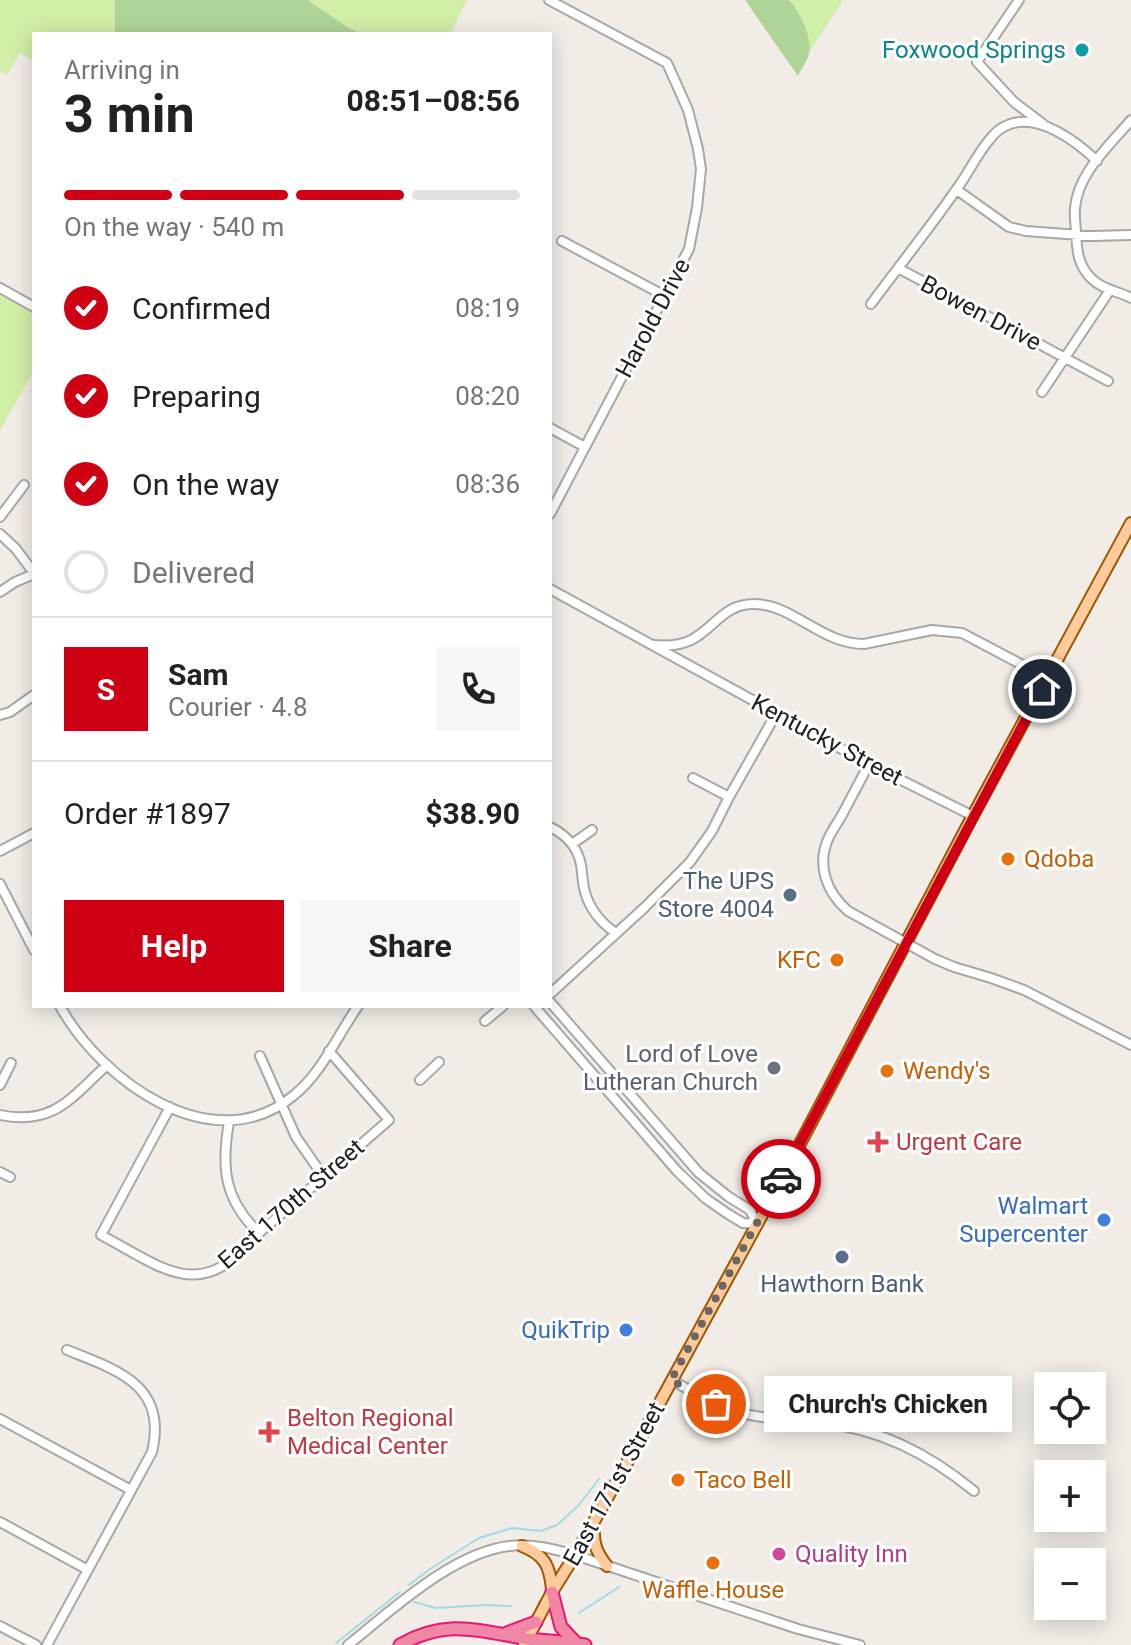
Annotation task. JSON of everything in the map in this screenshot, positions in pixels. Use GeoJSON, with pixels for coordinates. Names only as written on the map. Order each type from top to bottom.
{"type":"FeatureCollection","features":[{"type":"Feature","properties":{"kind":"highway"},"geometry":{"type":"LineString","coordinates":[[552,1592],[561,1627],[577,1644]]}},
{"type":"Feature","properties":{"kind":"highway"},"geometry":{"type":"LineString","coordinates":[[503,1634],[536,1622]]}},
{"type":"Feature","properties":{"kind":"highway"},"geometry":{"type":"LineString","coordinates":[[400,1645],[432,1632],[478,1629],[526,1642],[585,1645]]}},
{"type":"Feature","properties":{"kind":"main road","name":"East 171st Street"},"geometry":{"type":"LineString","coordinates":[[526,1642],[773,1195],[1131,523]]}},
{"type":"Feature","properties":{"kind":"main road"},"geometry":{"type":"LineString","coordinates":[[595,1521],[593,1539],[597,1553],[607,1566]]}},
{"type":"Feature","properties":{"kind":"main road"},"geometry":{"type":"LineString","coordinates":[[522,1546],[536,1552],[545,1562],[552,1592]]}},
{"type":"Feature","properties":{"kind":"street","name":"Harold Drive"},"geometry":{"type":"LineString","coordinates":[[549,0],[667,63],[688,110],[701,169],[689,249],[552,510]]}},
{"type":"Feature","properties":{"kind":"street"},"geometry":{"type":"LineString","coordinates":[[1019,0],[977,62],[1014,102],[1047,127],[1075,142],[1097,161]]}},
{"type":"Feature","properties":{"kind":"street"},"geometry":{"type":"LineString","coordinates":[[1024,110],[1027,122]]}},
{"type":"Feature","properties":{"kind":"street"},"geometry":{"type":"LineString","coordinates":[[1131,120],[1085,176],[1075,210],[1077,253],[1085,270],[1097,283],[1131,298]]}},
{"type":"Feature","properties":{"kind":"street"},"geometry":{"type":"LineString","coordinates":[[871,304],[957,190],[993,135],[1009,125],[1027,122],[1047,127]]}},
{"type":"Feature","properties":{"kind":"street"},"geometry":{"type":"LineString","coordinates":[[957,190],[1009,227],[1044,234],[1131,235]]}},
{"type":"Feature","properties":{"kind":"street"},"geometry":{"type":"LineString","coordinates":[[562,241],[665,296]]}},
{"type":"Feature","properties":{"kind":"street","name":"Bowen Drive"},"geometry":{"type":"LineString","coordinates":[[898,268],[1108,381]]}},
{"type":"Feature","properties":{"kind":"street"},"geometry":{"type":"LineString","coordinates":[[0,288],[32,306]]}},
{"type":"Feature","properties":{"kind":"street"},"geometry":{"type":"LineString","coordinates":[[1042,392],[1110,290]]}},
{"type":"Feature","properties":{"kind":"street"},"geometry":{"type":"LineString","coordinates":[[552,429],[585,447]]}},
{"type":"Feature","properties":{"kind":"street"},"geometry":{"type":"LineString","coordinates":[[0,517],[24,485]]}},
{"type":"Feature","properties":{"kind":"street"},"geometry":{"type":"LineString","coordinates":[[0,534],[32,570]]}},
{"type":"Feature","properties":{"kind":"street"},"geometry":{"type":"LineString","coordinates":[[0,592],[32,574]]}},
{"type":"Feature","properties":{"kind":"street"},"geometry":{"type":"LineString","coordinates":[[552,590],[648,644],[672,645],[693,639],[722,614],[756,604],[774,608],[833,639],[853,644],[932,630],[962,633],[1047,678]]}},
{"type":"Feature","properties":{"kind":"street","name":"Kentucky Street"},"geometry":{"type":"LineString","coordinates":[[648,644],[869,764],[973,816]]}},
{"type":"Feature","properties":{"kind":"street"},"geometry":{"type":"LineString","coordinates":[[672,645],[672,657]]}},
{"type":"Feature","properties":{"kind":"street"},"geometry":{"type":"LineString","coordinates":[[672,645],[682,663]]}},
{"type":"Feature","properties":{"kind":"street"},"geometry":{"type":"LineString","coordinates":[[0,715],[17,708],[32,697]]}},
{"type":"Feature","properties":{"kind":"street"},"geometry":{"type":"LineString","coordinates":[[552,992],[690,862],[712,831],[776,714]]}},
{"type":"Feature","properties":{"kind":"street"},"geometry":{"type":"LineString","coordinates":[[869,764],[828,839],[823,858],[825,878],[834,897],[848,911],[954,967],[1024,990],[1131,1045]]}},
{"type":"Feature","properties":{"kind":"street"},"geometry":{"type":"LineString","coordinates":[[693,778],[729,797]]}},
{"type":"Feature","properties":{"kind":"street"},"geometry":{"type":"LineString","coordinates":[[552,828],[572,844],[581,863],[582,883],[590,905],[603,923],[616,933]]}},
{"type":"Feature","properties":{"kind":"street"},"geometry":{"type":"LineString","coordinates":[[572,844],[592,830]]}},
{"type":"Feature","properties":{"kind":"street"},"geometry":{"type":"LineString","coordinates":[[0,851],[32,834]]}},
{"type":"Feature","properties":{"kind":"street"},"geometry":{"type":"LineString","coordinates":[[0,884],[32,946]]}},
{"type":"Feature","properties":{"kind":"street"},"geometry":{"type":"LineString","coordinates":[[552,1004],[699,1173],[750,1210],[757,1224]]}},
{"type":"Feature","properties":{"kind":"street"},"geometry":{"type":"LineString","coordinates":[[61,1008],[78,1036],[106,1066],[138,1092],[209,1120],[229,1122],[260,1116],[303,1088],[357,1008]]}},
{"type":"Feature","properties":{"kind":"street"},"geometry":{"type":"LineString","coordinates":[[485,1021],[501,1008]]}},
{"type":"Feature","properties":{"kind":"street"},"geometry":{"type":"LineString","coordinates":[[537,1008],[689,1183],[728,1214],[743,1223],[757,1224]]}},
{"type":"Feature","properties":{"kind":"street","name":"East 170th Street"},"geometry":{"type":"LineString","coordinates":[[170,1107],[101,1235],[175,1273],[206,1274],[230,1260],[389,1120],[329,1051]]}},
{"type":"Feature","properties":{"kind":"street"},"geometry":{"type":"LineString","coordinates":[[260,1056],[296,1137],[323,1176]]}},
{"type":"Feature","properties":{"kind":"street"},"geometry":{"type":"LineString","coordinates":[[420,1080],[439,1062]]}},
{"type":"Feature","properties":{"kind":"street"},"geometry":{"type":"LineString","coordinates":[[0,1085],[11,1063]]}},
{"type":"Feature","properties":{"kind":"street"},"geometry":{"type":"LineString","coordinates":[[0,1115],[32,1118],[47,1114],[68,1101],[106,1066]]}},
{"type":"Feature","properties":{"kind":"street"},"geometry":{"type":"LineString","coordinates":[[620,1105],[631,1096]]}},
{"type":"Feature","properties":{"kind":"street"},"geometry":{"type":"LineString","coordinates":[[229,1122],[225,1141],[229,1190],[240,1212],[259,1233]]}},
{"type":"Feature","properties":{"kind":"street"},"geometry":{"type":"LineString","coordinates":[[0,1172],[10,1177]]}},
{"type":"Feature","properties":{"kind":"street"},"geometry":{"type":"LineString","coordinates":[[689,1183],[699,1173]]}},
{"type":"Feature","properties":{"kind":"street"},"geometry":{"type":"LineString","coordinates":[[47,1645],[152,1452],[155,1439],[154,1413],[141,1390],[129,1377],[67,1350]]}},
{"type":"Feature","properties":{"kind":"street"},"geometry":{"type":"LineString","coordinates":[[671,1380],[716,1404],[744,1414],[835,1425],[887,1438],[955,1475],[974,1491]]}},
{"type":"Feature","properties":{"kind":"street"},"geometry":{"type":"LineString","coordinates":[[0,1419],[131,1490]]}},
{"type":"Feature","properties":{"kind":"street"},"geometry":{"type":"LineString","coordinates":[[0,1522],[88,1570]]}},
{"type":"Feature","properties":{"kind":"street"},"geometry":{"type":"LineString","coordinates":[[348,1645],[457,1564],[508,1546],[522,1546],[558,1550],[798,1629],[860,1645]]}},
{"type":"Feature","properties":{"kind":"street"},"geometry":{"type":"LineString","coordinates":[[0,1626],[36,1645]]}},
{"type":"Feature","properties":{"kind":"green space"},"geometry":{"type":"Polygon","coordinates":[[[0,0],[115,0],[115,32],[32,32],[32,60],[20,53],[7,75],[0,71],[0,0]]]}},
{"type":"Feature","properties":{"kind":"green space"},"geometry":{"type":"Polygon","coordinates":[[[115,0],[308,0],[358,32],[115,32],[115,0]]]}},
{"type":"Feature","properties":{"kind":"green space"},"geometry":{"type":"Polygon","coordinates":[[[308,0],[467,0],[451,32],[358,32],[308,0]]]}},
{"type":"Feature","properties":{"kind":"green space"},"geometry":{"type":"Polygon","coordinates":[[[745,0],[789,0],[793,4],[801,17],[810,47],[798,76],[745,0]]]}},
{"type":"Feature","properties":{"kind":"green space"},"geometry":{"type":"Polygon","coordinates":[[[789,0],[843,0],[810,51],[801,17],[789,0]]]}},
{"type":"Feature","properties":{"kind":"green space"},"geometry":{"type":"Polygon","coordinates":[[[0,295],[32,312],[32,374],[0,431],[0,295]]]}},
{"type":"Feature","properties":{"kind":"waterway"},"geometry":{"type":"LineString","coordinates":[[409,1585],[479,1538],[512,1528],[541,1531],[557,1525],[578,1506],[599,1479]]}},
{"type":"Feature","properties":{"kind":"waterway"},"geometry":{"type":"LineString","coordinates":[[579,1613],[619,1587]]}},
{"type":"Feature","properties":{"kind":"waterway"},"geometry":{"type":"LineString","coordinates":[[336,1643],[400,1592]]}},
{"type":"Feature","properties":{"kind":"waterway"},"geometry":{"type":"LineString","coordinates":[[414,1602],[436,1608],[511,1606]]}},
{"type":"Feature","properties":{"kind":"way so far"},"geometry":{"type":"LineString","coordinates":[[716,1404],[671,1380],[781,1179]]}},
{"type":"Feature","properties":{"kind":"place","name":"Foxwood Springs"},"geometry":{"type":"Point","coordinates":[1082,50]}},
{"type":"Feature","properties":{"kind":"place","name":"Qdoba"},"geometry":{"type":"Point","coordinates":[1008,859]}},
{"type":"Feature","properties":{"kind":"place","name":"The UPS Store 4004"},"geometry":{"type":"Point","coordinates":[790,895]}},
{"type":"Feature","properties":{"kind":"place","name":"KFC"},"geometry":{"type":"Point","coordinates":[837,960]}},
{"type":"Feature","properties":{"kind":"place","name":"Lord of Love Lutheran Church"},"geometry":{"type":"Point","coordinates":[774,1068]}},
{"type":"Feature","properties":{"kind":"place","name":"Wendy's"},"geometry":{"type":"Point","coordinates":[887,1071]}},
{"type":"Feature","properties":{"kind":"place","name":"Urgent Care"},"geometry":{"type":"Point","coordinates":[878,1142]}},
{"type":"Feature","properties":{"kind":"place","name":"Walmart Supercenter"},"geometry":{"type":"Point","coordinates":[1104,1220]}},
{"type":"Feature","properties":{"kind":"place","name":"Hawthorn Bank"},"geometry":{"type":"Point","coordinates":[842,1257]}},
{"type":"Feature","properties":{"kind":"place","name":"QuikTrip"},"geometry":{"type":"Point","coordinates":[626,1330]}},
{"type":"Feature","properties":{"kind":"place","name":"Church's Chicken"},"geometry":{"type":"Point","coordinates":[716,1404]}},
{"type":"Feature","properties":{"kind":"place","name":"Belton Regional Medical Center"},"geometry":{"type":"Point","coordinates":[269,1432]}},
{"type":"Feature","properties":{"kind":"place","name":"Taco Bell"},"geometry":{"type":"Point","coordinates":[678,1480]}},
{"type":"Feature","properties":{"kind":"place","name":"Quality Inn"},"geometry":{"type":"Point","coordinates":[779,1554]}},
{"type":"Feature","properties":{"kind":"place","name":"Waffle House"},"geometry":{"type":"Point","coordinates":[713,1563]}},
{"type":"Feature","properties":{"kind":"route"},"geometry":{"type":"LineString","coordinates":[[781,1179],[1042,689]]}}]}
